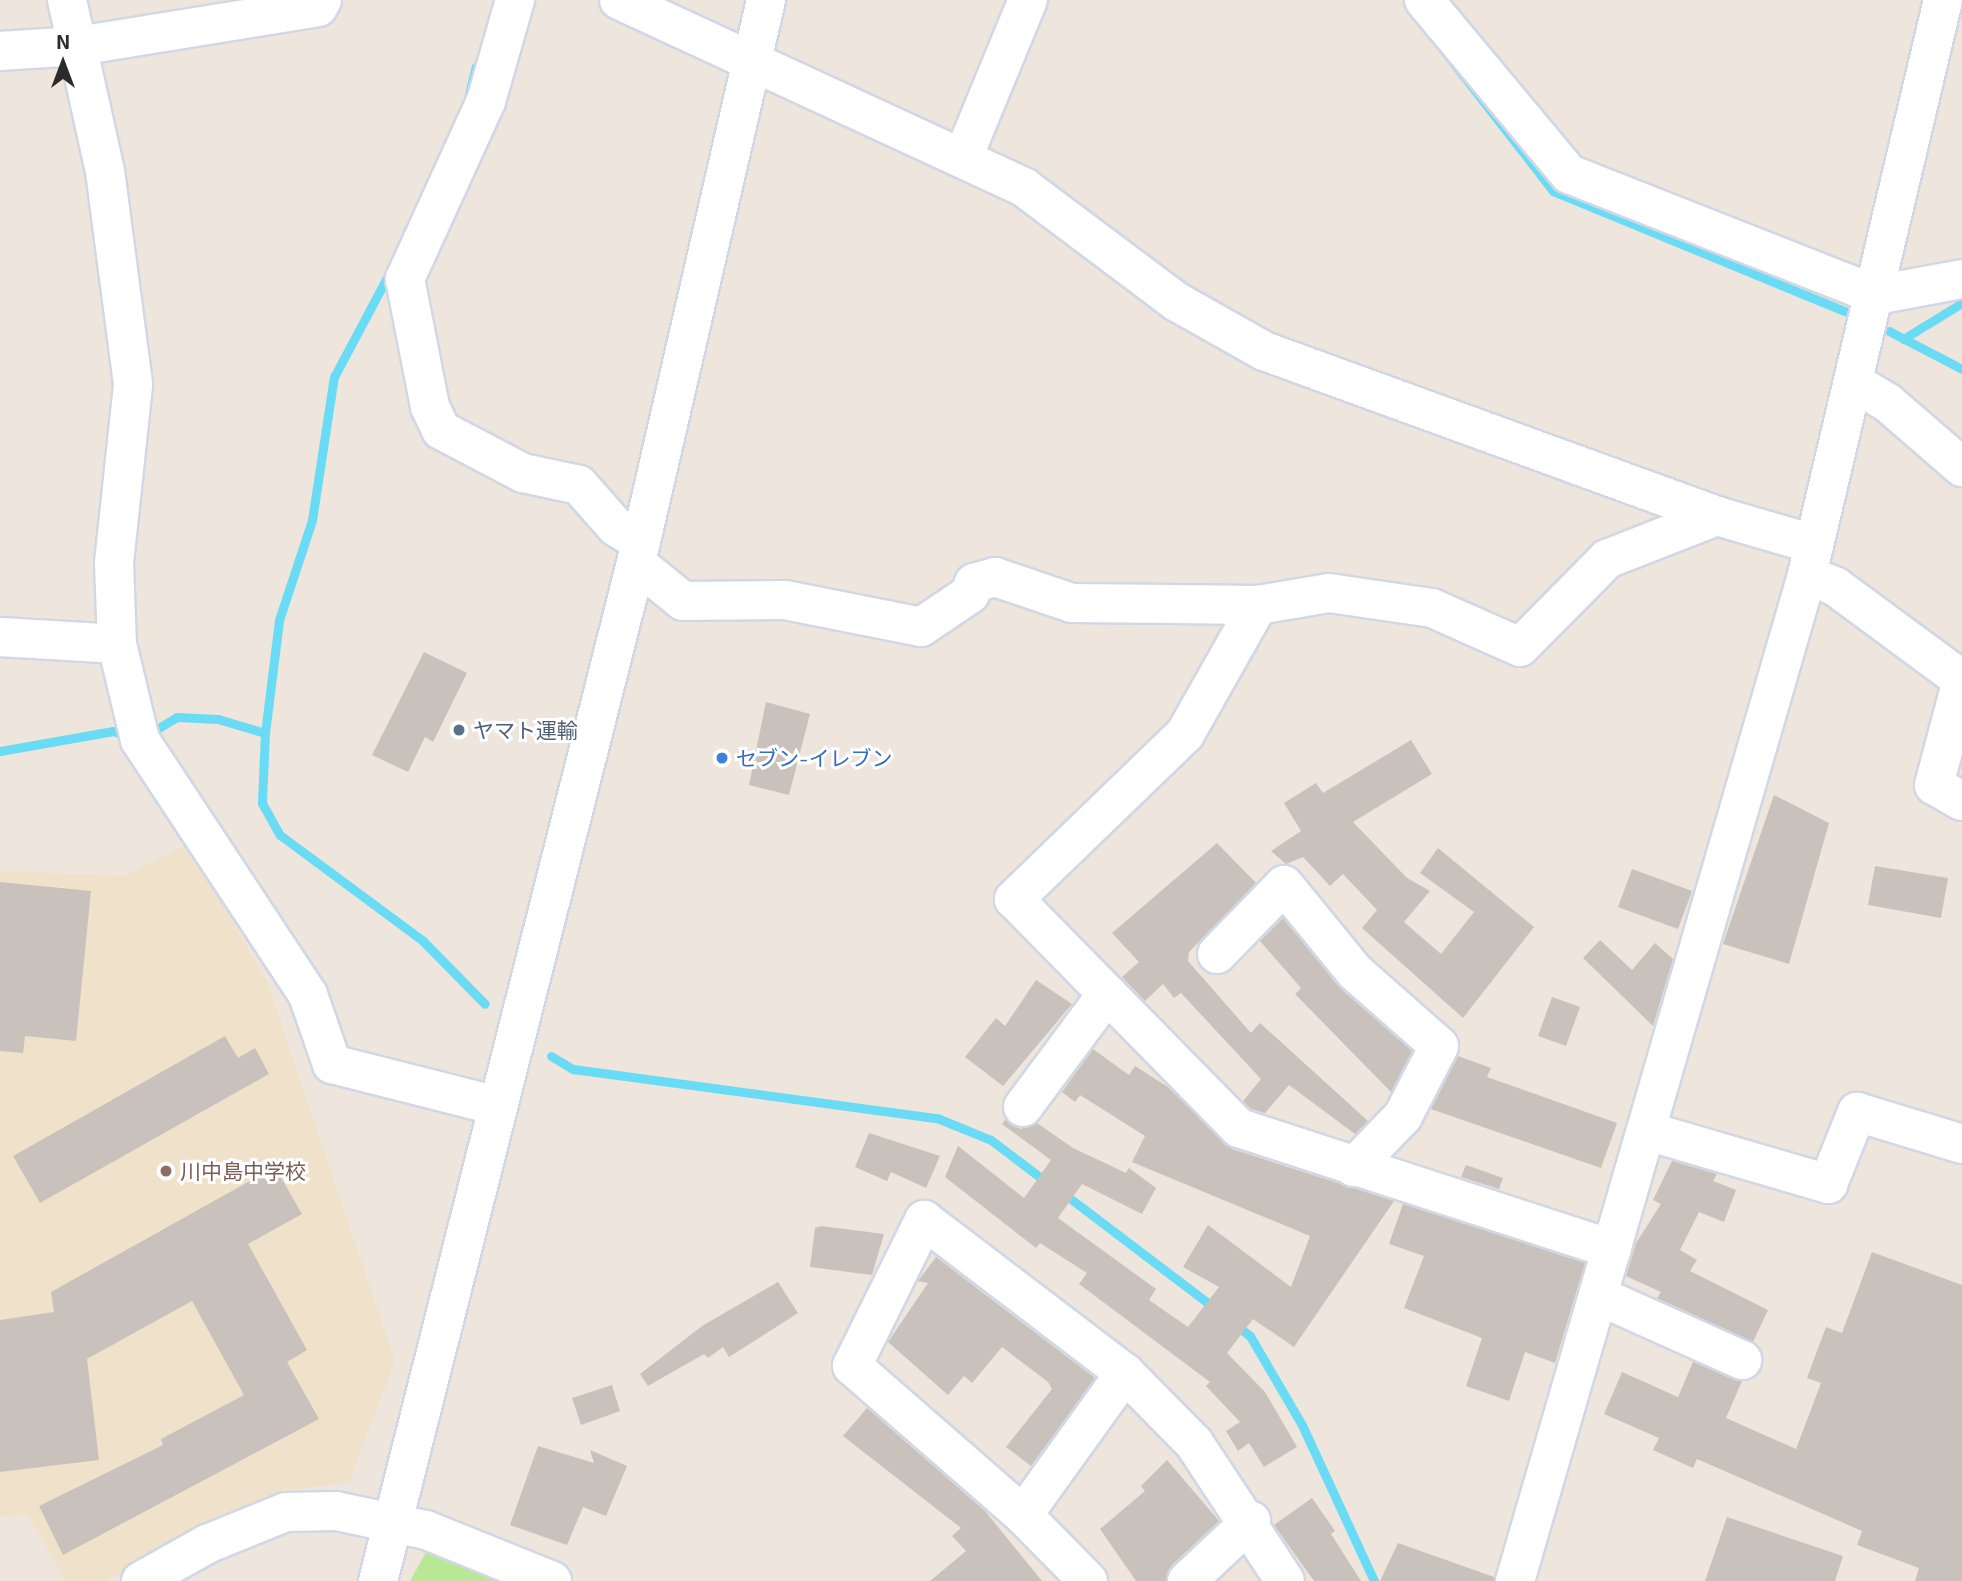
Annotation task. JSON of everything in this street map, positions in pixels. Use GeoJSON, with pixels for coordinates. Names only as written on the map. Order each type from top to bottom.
{"type":"FeatureCollection","features":[{"type":"Feature","properties":{"kind":"street"},"geometry":{"type":"LineString","coordinates":[[67,0],[105,171],[133,385],[114,563],[117,644],[140,740],[308,995],[332,1064],[498,1106]]}},
{"type":"Feature","properties":{"kind":"street"},"geometry":{"type":"LineString","coordinates":[[0,51],[78,47],[188,12],[318,7],[322,0]]}},
{"type":"Feature","properties":{"kind":"street"},"geometry":{"type":"LineString","coordinates":[[515,0],[485,101],[405,279],[430,407],[441,430],[523,472],[579,485],[683,600],[785,600],[920,627],[970,594],[974,583],[995,577],[1072,603],[1258,605],[1329,593],[1432,608],[1520,647],[1607,559],[1717,516]]}},
{"type":"Feature","properties":{"kind":"street"},"geometry":{"type":"LineString","coordinates":[[619,0],[752,65],[964,155],[1025,188],[1177,302],[1264,351],[1717,516],[1810,559],[1836,586],[1962,680],[1934,785],[1962,801]]}},
{"type":"Feature","properties":{"kind":"street"},"geometry":{"type":"LineString","coordinates":[[378,1581],[639,553],[766,0]]}},
{"type":"Feature","properties":{"kind":"street"},"geometry":{"type":"LineString","coordinates":[[964,155],[1028,0]]}},
{"type":"Feature","properties":{"kind":"street"},"geometry":{"type":"LineString","coordinates":[[1424,0],[1569,174],[1875,295],[1962,279]]}},
{"type":"Feature","properties":{"kind":"street"},"geometry":{"type":"LineString","coordinates":[[1515,1581],[1810,559],[1875,295],[1943,0]]}},
{"type":"Feature","properties":{"kind":"street"},"geometry":{"type":"LineString","coordinates":[[1853,382],[1888,403],[1962,467]]}},
{"type":"Feature","properties":{"kind":"street"},"geometry":{"type":"LineString","coordinates":[[1258,605],[1185,734],[1014,899],[1239,1128],[1612,1249]]}},
{"type":"Feature","properties":{"kind":"street"},"geometry":{"type":"LineString","coordinates":[[0,637],[117,644]]}},
{"type":"Feature","properties":{"kind":"street"},"geometry":{"type":"LineString","coordinates":[[1217,954],[1284,885],[1355,972],[1439,1046],[1404,1116],[1354,1167]]}},
{"type":"Feature","properties":{"kind":"street"},"geometry":{"type":"LineString","coordinates":[[1023,1107],[1107,994]]}},
{"type":"Feature","properties":{"kind":"street"},"geometry":{"type":"LineString","coordinates":[[1647,1131],[1828,1184],[1857,1112],[1962,1144]]}},
{"type":"Feature","properties":{"kind":"street"},"geometry":{"type":"LineString","coordinates":[[1088,1581],[1023,1515],[852,1366],[924,1220],[1125,1373],[1194,1443],[1251,1521],[1285,1581]]}},
{"type":"Feature","properties":{"kind":"street"},"geometry":{"type":"LineString","coordinates":[[1599,1296],[1742,1360]]}},
{"type":"Feature","properties":{"kind":"street"},"geometry":{"type":"LineString","coordinates":[[1023,1515],[1125,1373]]}},
{"type":"Feature","properties":{"kind":"street"},"geometry":{"type":"LineString","coordinates":[[141,1581],[207,1544],[286,1512],[336,1511],[394,1523],[509,1570],[552,1581]]}},
{"type":"Feature","properties":{"kind":"street"},"geometry":{"type":"LineString","coordinates":[[1187,1581],[1251,1521]]}},
{"type":"Feature","properties":{"kind":"shaded area","name":"川中島中学校"},"geometry":{"type":"Polygon","coordinates":[[[188,844],[267,982],[395,1361],[349,1482],[284,1491],[104,1581],[66,1581],[27,1514],[0,1516],[0,871],[125,876],[188,844]]]}},
{"type":"Feature","properties":{"kind":"green space"},"geometry":{"type":"Polygon","coordinates":[[[432,1542],[510,1581],[410,1581],[432,1542]]]}},
{"type":"Feature","properties":{"kind":"building"},"geometry":{"type":"Polygon","coordinates":[[[424,652],[467,673],[433,742],[425,737],[408,772],[372,755],[424,652]]]}},
{"type":"Feature","properties":{"kind":"building"},"geometry":{"type":"Polygon","coordinates":[[[766,702],[810,714],[789,795],[749,785],[766,702]]]}},
{"type":"Feature","properties":{"kind":"building"},"geometry":{"type":"Polygon","coordinates":[[[1411,740],[1432,774],[1353,822],[1407,878],[1430,891],[1404,922],[1441,954],[1474,912],[1420,873],[1438,848],[1534,927],[1463,1018],[1362,928],[1377,910],[1343,874],[1330,886],[1303,857],[1286,864],[1271,851],[1301,831],[1284,803],[1316,783],[1323,793],[1411,740]]]}},
{"type":"Feature","properties":{"kind":"building"},"geometry":{"type":"Polygon","coordinates":[[[1774,795],[1829,823],[1789,964],[1723,944],[1774,795]]]}},
{"type":"Feature","properties":{"kind":"building"},"geometry":{"type":"Polygon","coordinates":[[[1217,843],[1256,883],[1189,952],[1188,961],[1251,1033],[1260,1023],[1368,1121],[1355,1134],[1289,1085],[1265,1113],[1251,1109],[1243,1101],[1261,1079],[1181,993],[1174,998],[1163,984],[1145,1001],[1122,977],[1139,962],[1112,933],[1217,843]]]}},
{"type":"Feature","properties":{"kind":"building"},"geometry":{"type":"Polygon","coordinates":[[[1875,866],[1948,878],[1941,918],[1868,905],[1875,866]]]}},
{"type":"Feature","properties":{"kind":"building"},"geometry":{"type":"Polygon","coordinates":[[[1632,869],[1692,891],[1678,929],[1618,907],[1632,869]]]}},
{"type":"Feature","properties":{"kind":"building"},"geometry":{"type":"Polygon","coordinates":[[[0,882],[91,891],[76,1041],[25,1036],[23,1053],[0,1051],[0,882]]]}},
{"type":"Feature","properties":{"kind":"building"},"geometry":{"type":"Polygon","coordinates":[[[1283,918],[1340,988],[1412,1051],[1391,1092],[1295,994],[1301,988],[1260,941],[1283,918]]]}},
{"type":"Feature","properties":{"kind":"building"},"geometry":{"type":"Polygon","coordinates":[[[1600,940],[1632,970],[1655,943],[1673,959],[1653,1026],[1583,958],[1600,940]]]}},
{"type":"Feature","properties":{"kind":"building"},"geometry":{"type":"Polygon","coordinates":[[[1036,980],[1072,1004],[1003,1086],[965,1057],[996,1018],[1005,1026],[1036,980]]]}},
{"type":"Feature","properties":{"kind":"building"},"geometry":{"type":"Polygon","coordinates":[[[1552,997],[1580,1007],[1566,1046],[1538,1036],[1552,997]]]}},
{"type":"Feature","properties":{"kind":"building"},"geometry":{"type":"Polygon","coordinates":[[[225,1036],[238,1058],[255,1048],[269,1074],[40,1203],[13,1156],[225,1036]]]}},
{"type":"Feature","properties":{"kind":"building"},"geometry":{"type":"Polygon","coordinates":[[[1093,1049],[1129,1075],[1135,1066],[1168,1087],[1232,1149],[1394,1201],[1294,1347],[1253,1319],[1227,1353],[1265,1392],[1297,1447],[1264,1467],[1249,1443],[1238,1451],[1226,1431],[1240,1422],[1206,1386],[1210,1382],[1079,1284],[1087,1273],[1040,1243],[1036,1248],[945,1177],[958,1146],[1024,1198],[1051,1160],[1002,1124],[1006,1119],[1021,1129],[1037,1123],[1073,1148],[1126,1173],[1129,1168],[1156,1188],[1142,1214],[1082,1184],[1058,1218],[1156,1289],[1149,1300],[1188,1327],[1219,1287],[1183,1267],[1208,1225],[1291,1287],[1310,1236],[1132,1162],[1145,1136],[1080,1095],[1075,1102],[1062,1092],[1093,1049]]]}},
{"type":"Feature","properties":{"kind":"building"},"geometry":{"type":"Polygon","coordinates":[[[1458,1056],[1491,1068],[1487,1077],[1617,1123],[1601,1168],[1431,1109],[1458,1056]]]}},
{"type":"Feature","properties":{"kind":"building"},"geometry":{"type":"Polygon","coordinates":[[[869,1133],[940,1156],[926,1188],[891,1172],[887,1181],[855,1167],[869,1133]]]}},
{"type":"Feature","properties":{"kind":"building"},"geometry":{"type":"Polygon","coordinates":[[[1672,1161],[1717,1174],[1713,1181],[1736,1190],[1724,1222],[1699,1212],[1680,1250],[1697,1260],[1690,1271],[1768,1310],[1753,1342],[1657,1298],[1661,1292],[1626,1276],[1636,1243],[1661,1204],[1653,1200],[1672,1161]]]}},
{"type":"Feature","properties":{"kind":"building"},"geometry":{"type":"Polygon","coordinates":[[[1466,1165],[1503,1178],[1499,1189],[1461,1177],[1466,1165]]]}},
{"type":"Feature","properties":{"kind":"building"},"geometry":{"type":"Polygon","coordinates":[[[275,1167],[302,1214],[248,1244],[307,1350],[287,1362],[319,1419],[63,1555],[39,1506],[163,1445],[161,1439],[244,1395],[192,1301],[87,1359],[99,1460],[0,1472],[0,1320],[54,1312],[51,1292],[275,1167]]]}},
{"type":"Feature","properties":{"kind":"building"},"geometry":{"type":"Polygon","coordinates":[[[1403,1204],[1585,1263],[1555,1363],[1525,1352],[1509,1401],[1466,1386],[1482,1338],[1404,1308],[1424,1256],[1389,1244],[1403,1204]]]}},
{"type":"Feature","properties":{"kind":"building"},"geometry":{"type":"Polygon","coordinates":[[[821,1226],[884,1234],[872,1275],[810,1267],[815,1228],[821,1226]]]}},
{"type":"Feature","properties":{"kind":"building"},"geometry":{"type":"Polygon","coordinates":[[[1872,1252],[1962,1285],[1962,1581],[1915,1581],[1919,1568],[1857,1545],[1862,1531],[1697,1459],[1693,1468],[1653,1450],[1659,1438],[1604,1414],[1622,1372],[1678,1397],[1693,1362],[1742,1381],[1726,1418],[1796,1449],[1821,1383],[1807,1378],[1826,1327],[1842,1333],[1872,1252]]]}},
{"type":"Feature","properties":{"kind":"building"},"geometry":{"type":"Polygon","coordinates":[[[936,1257],[1095,1378],[1031,1466],[1006,1447],[1052,1389],[1048,1382],[1002,1347],[972,1383],[964,1376],[948,1395],[888,1342],[928,1283],[918,1281],[936,1257]]]}},
{"type":"Feature","properties":{"kind":"building"},"geometry":{"type":"Polygon","coordinates":[[[778,1282],[798,1313],[729,1357],[723,1347],[708,1358],[704,1354],[648,1386],[640,1374],[702,1326],[778,1282]]]}},
{"type":"Feature","properties":{"kind":"building"},"geometry":{"type":"Polygon","coordinates":[[[612,1385],[620,1411],[581,1425],[572,1398],[612,1385]]]}},
{"type":"Feature","properties":{"kind":"building"},"geometry":{"type":"Polygon","coordinates":[[[867,1408],[985,1511],[1042,1581],[930,1581],[966,1551],[952,1536],[961,1528],[843,1436],[867,1408]]]}},
{"type":"Feature","properties":{"kind":"building"},"geometry":{"type":"Polygon","coordinates":[[[538,1446],[594,1463],[590,1450],[627,1466],[606,1516],[583,1507],[567,1545],[510,1525],[538,1446]]]}},
{"type":"Feature","properties":{"kind":"building"},"geometry":{"type":"Polygon","coordinates":[[[1167,1460],[1219,1521],[1172,1565],[1166,1581],[1136,1581],[1100,1529],[1145,1491],[1141,1486],[1167,1460]]]}},
{"type":"Feature","properties":{"kind":"building"},"geometry":{"type":"Polygon","coordinates":[[[1312,1498],[1335,1531],[1331,1534],[1361,1581],[1314,1581],[1274,1525],[1312,1498]]]}},
{"type":"Feature","properties":{"kind":"building"},"geometry":{"type":"Polygon","coordinates":[[[1727,1517],[1843,1556],[1835,1581],[1705,1581],[1727,1517]]]}},
{"type":"Feature","properties":{"kind":"building"},"geometry":{"type":"Polygon","coordinates":[[[1398,1543],[1494,1577],[1494,1581],[1380,1581],[1398,1543]]]}},
{"type":"Feature","properties":{"kind":"waterway"},"geometry":{"type":"LineString","coordinates":[[1434,38],[1553,191],[1851,314]]}},
{"type":"Feature","properties":{"kind":"waterway"},"geometry":{"type":"LineString","coordinates":[[468,98],[476,67]]}},
{"type":"Feature","properties":{"kind":"waterway"},"geometry":{"type":"LineString","coordinates":[[265,733],[279,620],[312,520],[334,377],[393,266]]}},
{"type":"Feature","properties":{"kind":"waterway"},"geometry":{"type":"LineString","coordinates":[[1903,339],[1962,303]]}},
{"type":"Feature","properties":{"kind":"waterway"},"geometry":{"type":"LineString","coordinates":[[1889,331],[1962,369]]}},
{"type":"Feature","properties":{"kind":"waterway"},"geometry":{"type":"LineString","coordinates":[[147,735],[177,717],[218,719],[265,733],[262,803],[280,835],[423,941],[485,1004]]}},
{"type":"Feature","properties":{"kind":"waterway"},"geometry":{"type":"LineString","coordinates":[[0,751],[113,731],[128,736]]}},
{"type":"Feature","properties":{"kind":"waterway"},"geometry":{"type":"LineString","coordinates":[[551,1056],[573,1069],[937,1118],[991,1140],[1049,1184]]}},
{"type":"Feature","properties":{"kind":"waterway"},"geometry":{"type":"LineString","coordinates":[[1063,1193],[1217,1310]]}},
{"type":"Feature","properties":{"kind":"waterway"},"geometry":{"type":"LineString","coordinates":[[1236,1325],[1250,1336],[1302,1425],[1374,1581]]}},
{"type":"Feature","properties":{"kind":"place","name":"ヤマト運輸"},"geometry":{"type":"Point","coordinates":[459,730]}},
{"type":"Feature","properties":{"kind":"place","name":"セブン-イレブン"},"geometry":{"type":"Point","coordinates":[722,758]}},
{"type":"Feature","properties":{"kind":"place","name":"川中島中学校"},"geometry":{"type":"Point","coordinates":[166,1171]}}]}
